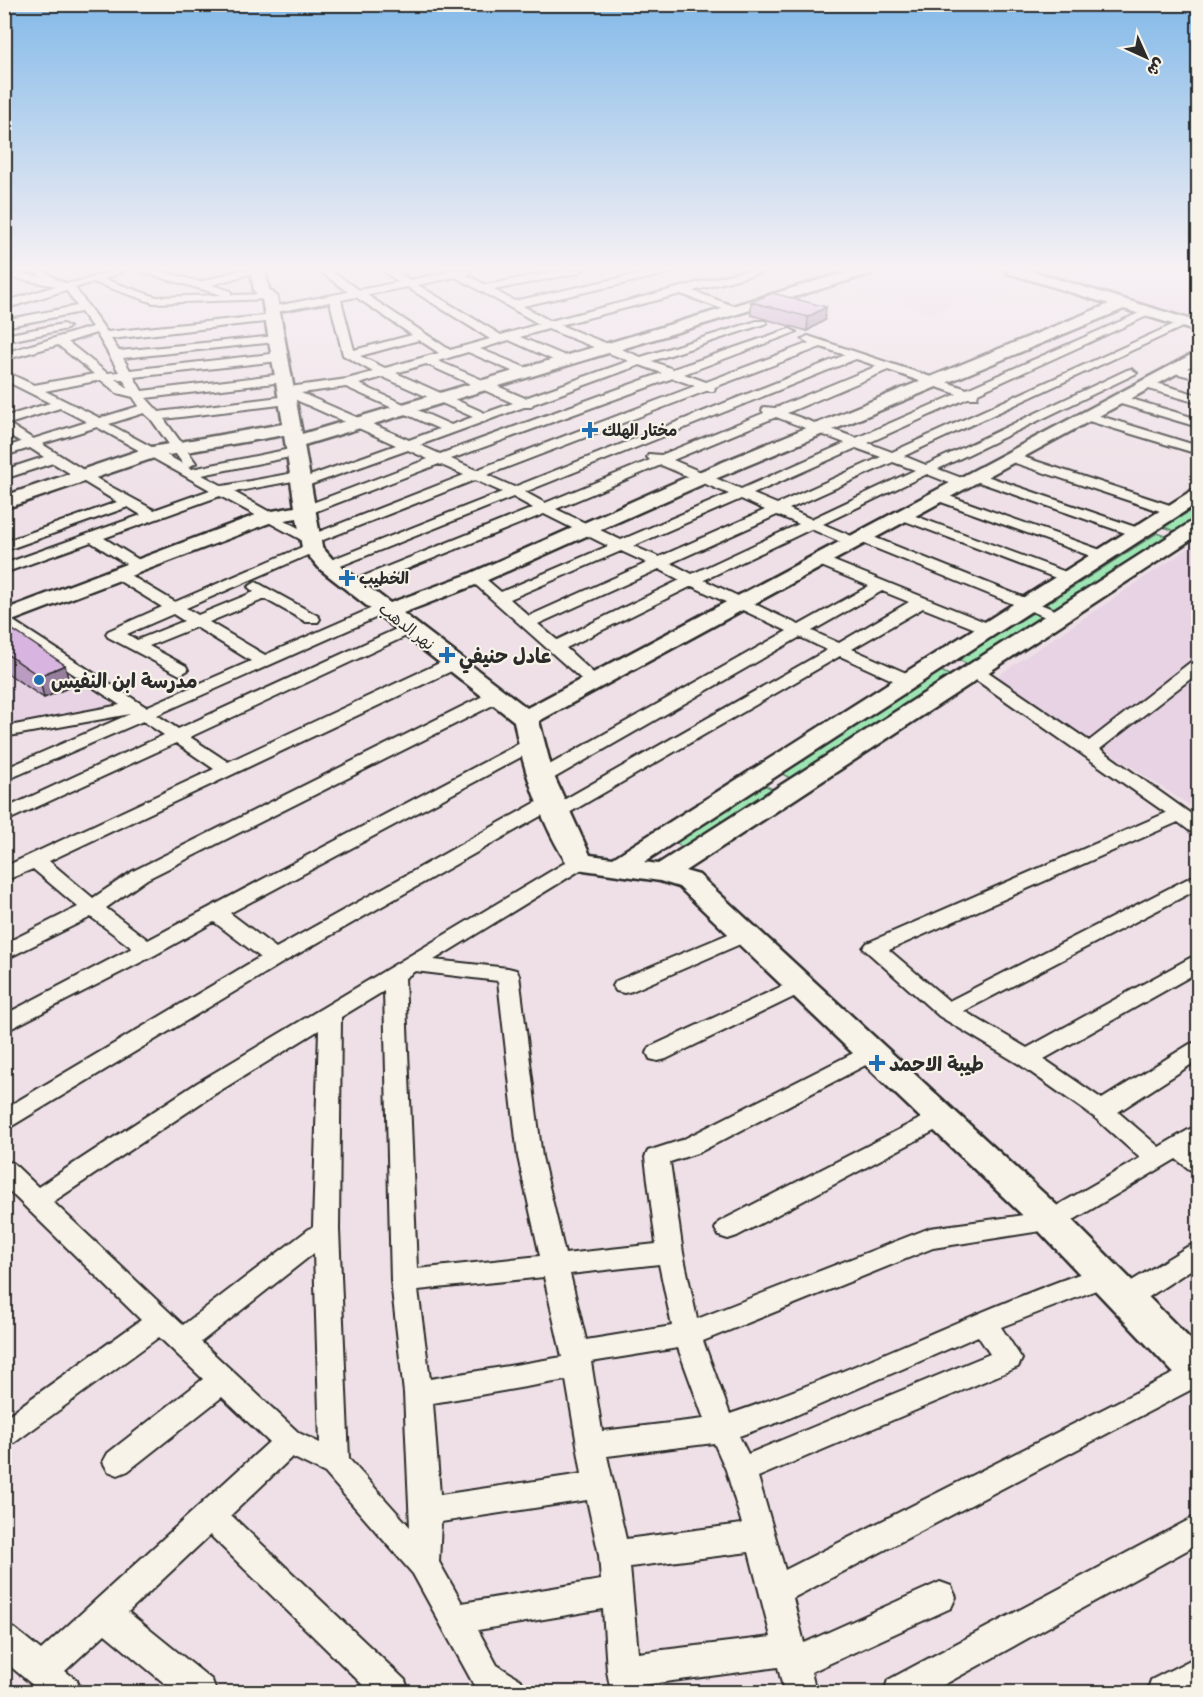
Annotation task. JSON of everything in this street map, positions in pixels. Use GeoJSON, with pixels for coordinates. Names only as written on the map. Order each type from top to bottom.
{"type":"FeatureCollection","features":[{"type":"Feature","properties":{"kind":"street"},"geometry":{"type":"LineString","coordinates":[[4,357],[29,349]]}},
{"type":"Feature","properties":{"kind":"street"},"geometry":{"type":"LineString","coordinates":[[99,349],[104,376],[121,390],[140,395],[277,349]]}},
{"type":"Feature","properties":{"kind":"street"},"geometry":{"type":"LineString","coordinates":[[104,349],[128,374],[151,412],[190,464],[188,471]]}},
{"type":"Feature","properties":{"kind":"street"},"geometry":{"type":"LineString","coordinates":[[34,389],[277,349]]}},
{"type":"Feature","properties":{"kind":"street"},"geometry":{"type":"LineString","coordinates":[[278,349],[449,429]]}},
{"type":"Feature","properties":{"kind":"street"},"geometry":{"type":"LineString","coordinates":[[4,452],[97,422],[151,412],[278,349]]}},
{"type":"Feature","properties":{"kind":"street"},"geometry":{"type":"LineString","coordinates":[[278,349],[359,422],[512,490],[585,530],[657,562],[797,631],[907,680]]}},
{"type":"Feature","properties":{"kind":"street","name":"نهر الدهب"},"geometry":{"type":"LineString","coordinates":[[278,349],[311,544],[328,566],[387,609],[526,718]]}},
{"type":"Feature","properties":{"kind":"street"},"geometry":{"type":"LineString","coordinates":[[348,349],[350,355],[383,372],[484,417]]}},
{"type":"Feature","properties":{"kind":"street"},"geometry":{"type":"LineString","coordinates":[[350,355],[371,349]]}},
{"type":"Feature","properties":{"kind":"street"},"geometry":{"type":"LineString","coordinates":[[441,349],[450,355]]}},
{"type":"Feature","properties":{"kind":"street"},"geometry":{"type":"LineString","coordinates":[[348,383],[469,349]]}},
{"type":"Feature","properties":{"kind":"street"},"geometry":{"type":"LineString","coordinates":[[470,349],[525,372]]}},
{"type":"Feature","properties":{"kind":"street"},"geometry":{"type":"LineString","coordinates":[[536,349],[564,360]]}},
{"type":"Feature","properties":{"kind":"street"},"geometry":{"type":"LineString","coordinates":[[188,471],[603,349]]}},
{"type":"Feature","properties":{"kind":"street"},"geometry":{"type":"LineString","coordinates":[[610,349],[927,470],[1143,530],[1189,533]]}},
{"type":"Feature","properties":{"kind":"street"},"geometry":{"type":"LineString","coordinates":[[4,569],[223,490],[300,480],[407,445],[676,349]]}},
{"type":"Feature","properties":{"kind":"street"},"geometry":{"type":"LineString","coordinates":[[4,619],[268,517],[304,511],[438,458],[739,349]]}},
{"type":"Feature","properties":{"kind":"street"},"geometry":{"type":"LineString","coordinates":[[180,670],[114,634],[242,579],[311,544],[477,475],[803,349]]}},
{"type":"Feature","properties":{"kind":"street"},"geometry":{"type":"LineString","coordinates":[[839,349],[1067,427]]}},
{"type":"Feature","properties":{"kind":"street"},"geometry":{"type":"LineString","coordinates":[[4,776],[138,710],[387,609],[476,578],[703,477],[1016,349]]}},
{"type":"Feature","properties":{"kind":"street"},"geometry":{"type":"LineString","coordinates":[[1057,349],[1099,362],[1198,399]]}},
{"type":"Feature","properties":{"kind":"street"},"geometry":{"type":"LineString","coordinates":[[499,598],[742,494],[1067,349]]}},
{"type":"Feature","properties":{"kind":"street"},"geometry":{"type":"LineString","coordinates":[[528,623],[890,456],[1131,349]]}},
{"type":"Feature","properties":{"kind":"street"},"geometry":{"type":"LineString","coordinates":[[328,566],[512,490],[856,355]]}},
{"type":"Feature","properties":{"kind":"street"},"geometry":{"type":"LineString","coordinates":[[555,647],[1038,417],[1175,369],[1198,356]]}},
{"type":"Feature","properties":{"kind":"street"},"geometry":{"type":"LineString","coordinates":[[429,361],[812,525],[857,539],[1059,617]]}},
{"type":"Feature","properties":{"kind":"street"},"geometry":{"type":"LineString","coordinates":[[354,585],[888,366]]}},
{"type":"Feature","properties":{"kind":"street"},"geometry":{"type":"LineString","coordinates":[[1175,369],[1198,375]]}},
{"type":"Feature","properties":{"kind":"street"},"geometry":{"type":"LineString","coordinates":[[4,375],[223,490],[311,544]]}},
{"type":"Feature","properties":{"kind":"street"},"geometry":{"type":"LineString","coordinates":[[580,862],[553,807],[530,745],[526,718],[1067,427],[1118,399],[1144,379]]}},
{"type":"Feature","properties":{"kind":"street"},"geometry":{"type":"LineString","coordinates":[[1118,399],[1198,423]]}},
{"type":"Feature","properties":{"kind":"street"},"geometry":{"type":"LineString","coordinates":[[4,424],[62,404]]}},
{"type":"Feature","properties":{"kind":"street"},"geometry":{"type":"LineString","coordinates":[[1087,416],[1198,450]]}},
{"type":"Feature","properties":{"kind":"street"},"geometry":{"type":"LineString","coordinates":[[4,424],[83,476],[152,515]]}},
{"type":"Feature","properties":{"kind":"street"},"geometry":{"type":"LineString","coordinates":[[4,503],[153,452],[178,448],[293,440]]}},
{"type":"Feature","properties":{"kind":"street"},"geometry":{"type":"LineString","coordinates":[[1011,457],[1173,511]]}},
{"type":"Feature","properties":{"kind":"street"},"geometry":{"type":"LineString","coordinates":[[4,475],[55,458]]}},
{"type":"Feature","properties":{"kind":"street"},"geometry":{"type":"LineString","coordinates":[[618,867],[758,775],[1198,495]]}},
{"type":"Feature","properties":{"kind":"street"},"geometry":{"type":"LineString","coordinates":[[938,496],[1104,556]]}},
{"type":"Feature","properties":{"kind":"street"},"geometry":{"type":"LineString","coordinates":[[4,547],[129,502]]}},
{"type":"Feature","properties":{"kind":"street"},"geometry":{"type":"LineString","coordinates":[[902,515],[1069,578]]}},
{"type":"Feature","properties":{"kind":"street"},"geometry":{"type":"LineString","coordinates":[[663,873],[1189,533]]}},
{"type":"Feature","properties":{"kind":"street"},"geometry":{"type":"LineString","coordinates":[[93,537],[139,566]]}},
{"type":"Feature","properties":{"kind":"street"},"geometry":{"type":"LineString","coordinates":[[819,560],[989,629]]}},
{"type":"Feature","properties":{"kind":"street"},"geometry":{"type":"LineString","coordinates":[[118,574],[263,661]]}},
{"type":"Feature","properties":{"kind":"street"},"geometry":{"type":"LineString","coordinates":[[476,578],[594,681]]}},
{"type":"Feature","properties":{"kind":"street"},"geometry":{"type":"LineString","coordinates":[[242,579],[312,619]]}},
{"type":"Feature","properties":{"kind":"street"},"geometry":{"type":"LineString","coordinates":[[542,777],[881,585]]}},
{"type":"Feature","properties":{"kind":"street"},"geometry":{"type":"LineString","coordinates":[[136,646],[266,593]]}},
{"type":"Feature","properties":{"kind":"street"},"geometry":{"type":"LineString","coordinates":[[4,1120],[275,958],[553,807],[921,602]]}},
{"type":"Feature","properties":{"kind":"street"},"geometry":{"type":"LineString","coordinates":[[4,619],[226,769]]}},
{"type":"Feature","properties":{"kind":"street"},"geometry":{"type":"LineString","coordinates":[[4,816],[411,628]]}},
{"type":"Feature","properties":{"kind":"street"},"geometry":{"type":"LineString","coordinates":[[4,875],[454,663]]}},
{"type":"Feature","properties":{"kind":"street"},"geometry":{"type":"LineString","coordinates":[[937,663],[971,674],[1089,748],[1198,828]]}},
{"type":"Feature","properties":{"kind":"street"},"geometry":{"type":"LineString","coordinates":[[1089,748],[1198,664]]}},
{"type":"Feature","properties":{"kind":"street"},"geometry":{"type":"LineString","coordinates":[[4,953],[92,908],[140,876],[497,696]]}},
{"type":"Feature","properties":{"kind":"street"},"geometry":{"type":"LineString","coordinates":[[4,732],[138,710]]}},
{"type":"Feature","properties":{"kind":"street"},"geometry":{"type":"LineString","coordinates":[[4,1025],[530,745]]}},
{"type":"Feature","properties":{"kind":"street"},"geometry":{"type":"LineString","coordinates":[[758,775],[789,792]]}},
{"type":"Feature","properties":{"kind":"street"},"geometry":{"type":"LineString","coordinates":[[1180,814],[874,948],[947,1011],[1027,1058],[1102,1111],[1178,1147],[1198,1163]]}},
{"type":"Feature","properties":{"kind":"street"},"geometry":{"type":"LineString","coordinates":[[35,860],[92,908],[148,950]]}},
{"type":"Feature","properties":{"kind":"street"},"geometry":{"type":"LineString","coordinates":[[36,1201],[205,1089],[580,862],[663,873],[689,881],[1051,1221],[1195,1363],[776,1591]]}},
{"type":"Feature","properties":{"kind":"street"},"geometry":{"type":"LineString","coordinates":[[947,1011],[1198,881]]}},
{"type":"Feature","properties":{"kind":"street"},"geometry":{"type":"LineString","coordinates":[[215,912],[275,958]]}},
{"type":"Feature","properties":{"kind":"street"},"geometry":{"type":"LineString","coordinates":[[624,986],[746,934]]}},
{"type":"Feature","properties":{"kind":"street"},"geometry":{"type":"LineString","coordinates":[[1027,1058],[1198,963]]}},
{"type":"Feature","properties":{"kind":"street"},"geometry":{"type":"LineString","coordinates":[[402,969],[508,975],[530,1157],[577,1360],[590,1445],[614,1555],[625,1682],[795,1669],[940,1597]]}},
{"type":"Feature","properties":{"kind":"street"},"geometry":{"type":"LineString","coordinates":[[402,969],[404,1281],[418,1393],[426,1511],[424,1564]]}},
{"type":"Feature","properties":{"kind":"street"},"geometry":{"type":"LineString","coordinates":[[658,1053],[800,985]]}},
{"type":"Feature","properties":{"kind":"street"},"geometry":{"type":"LineString","coordinates":[[330,1014],[326,1230],[335,1464]]}},
{"type":"Feature","properties":{"kind":"street"},"geometry":{"type":"LineString","coordinates":[[1102,1111],[1198,1050]]}},
{"type":"Feature","properties":{"kind":"street"},"geometry":{"type":"LineString","coordinates":[[795,1669],[776,1591],[741,1470],[722,1429],[687,1335],[670,1253],[657,1157],[691,1146],[871,1052]]}},
{"type":"Feature","properties":{"kind":"street"},"geometry":{"type":"LineString","coordinates":[[728,1230],[941,1117]]}},
{"type":"Feature","properties":{"kind":"street"},"geometry":{"type":"LineString","coordinates":[[418,1393],[687,1335],[930,1238],[1051,1221],[1178,1147]]}},
{"type":"Feature","properties":{"kind":"street"},"geometry":{"type":"LineString","coordinates":[[4,1170],[160,1322],[289,1442],[335,1464],[424,1564],[486,1676],[509,1692]]}},
{"type":"Feature","properties":{"kind":"street"},"geometry":{"type":"LineString","coordinates":[[181,1342],[326,1230]]}},
{"type":"Feature","properties":{"kind":"street"},"geometry":{"type":"LineString","coordinates":[[404,1281],[556,1267],[670,1253]]}},
{"type":"Feature","properties":{"kind":"street"},"geometry":{"type":"LineString","coordinates":[[590,1445],[722,1429],[775,1411],[983,1322],[1116,1287],[1196,1254]]}},
{"type":"Feature","properties":{"kind":"street"},"geometry":{"type":"LineString","coordinates":[[4,1434],[160,1322]]}},
{"type":"Feature","properties":{"kind":"street"},"geometry":{"type":"LineString","coordinates":[[741,1470],[1008,1359],[983,1322]]}},
{"type":"Feature","properties":{"kind":"street"},"geometry":{"type":"LineString","coordinates":[[118,1462],[222,1380]]}},
{"type":"Feature","properties":{"kind":"street"},"geometry":{"type":"LineString","coordinates":[[41,1672],[289,1442]]}},
{"type":"Feature","properties":{"kind":"street"},"geometry":{"type":"LineString","coordinates":[[426,1511],[599,1485]]}},
{"type":"Feature","properties":{"kind":"street"},"geometry":{"type":"LineString","coordinates":[[210,1515],[393,1692]]}},
{"type":"Feature","properties":{"kind":"street"},"geometry":{"type":"LineString","coordinates":[[900,1692],[1198,1529]]}},
{"type":"Feature","properties":{"kind":"street"},"geometry":{"type":"LineString","coordinates":[[614,1555],[761,1536]]}},
{"type":"Feature","properties":{"kind":"street"},"geometry":{"type":"LineString","coordinates":[[455,1619],[617,1592]]}},
{"type":"Feature","properties":{"kind":"street"},"geometry":{"type":"LineString","coordinates":[[104,1613],[200,1692]]}},
{"type":"Feature","properties":{"kind":"street"},"geometry":{"type":"LineString","coordinates":[[4,1640],[65,1692]]}},
{"type":"Feature","properties":{"kind":"street"},"geometry":{"type":"LineString","coordinates":[[1163,1692],[1198,1672]]}},
{"type":"Feature","properties":{"kind":"shaded area"},"geometry":{"type":"Polygon","coordinates":[[[1198,542],[1198,811],[996,677],[1198,542]]]}},
{"type":"Feature","properties":{"kind":"shaded area"},"geometry":{"type":"Polygon","coordinates":[[[5,627],[116,706],[5,727],[5,627]]]}},
{"type":"Feature","properties":{"kind":"green space"},"geometry":{"type":"Polygon","coordinates":[[[1198,506],[1198,518],[1177,532],[1164,527],[1198,506]]]}},
{"type":"Feature","properties":{"kind":"green space"},"geometry":{"type":"Polygon","coordinates":[[[1157,533],[1169,537],[1056,610],[1045,605],[1157,533]]]}},
{"type":"Feature","properties":{"kind":"green space"},"geometry":{"type":"Polygon","coordinates":[[[1036,611],[1049,616],[970,665],[957,659],[1036,611]]]}},
{"type":"Feature","properties":{"kind":"green space"},"geometry":{"type":"Polygon","coordinates":[[[941,671],[953,677],[793,780],[781,773],[941,671]]]}},
{"type":"Feature","properties":{"kind":"green space"},"geometry":{"type":"Polygon","coordinates":[[[763,784],[776,791],[686,849],[672,841],[763,784]]]}},
{"type":"Feature","properties":{"kind":"building"},"geometry":{"type":"Polygon","coordinates":[[[4,624],[65,665],[39,676],[4,652],[4,624]]]}},
{"type":"Feature","properties":{"kind":"place","name":"مختار الهلك"},"geometry":{"type":"Point","coordinates":[590,430]}},
{"type":"Feature","properties":{"kind":"place","name":"الخطيب"},"geometry":{"type":"Point","coordinates":[347,578]}},
{"type":"Feature","properties":{"kind":"place","name":"عادل حنيفي"},"geometry":{"type":"Point","coordinates":[447,655]}},
{"type":"Feature","properties":{"kind":"place","name":"مدرسة ابن النفيس"},"geometry":{"type":"Point","coordinates":[39,680]}},
{"type":"Feature","properties":{"kind":"place","name":"طيبة الاحمد"},"geometry":{"type":"Point","coordinates":[877,1063]}}]}
